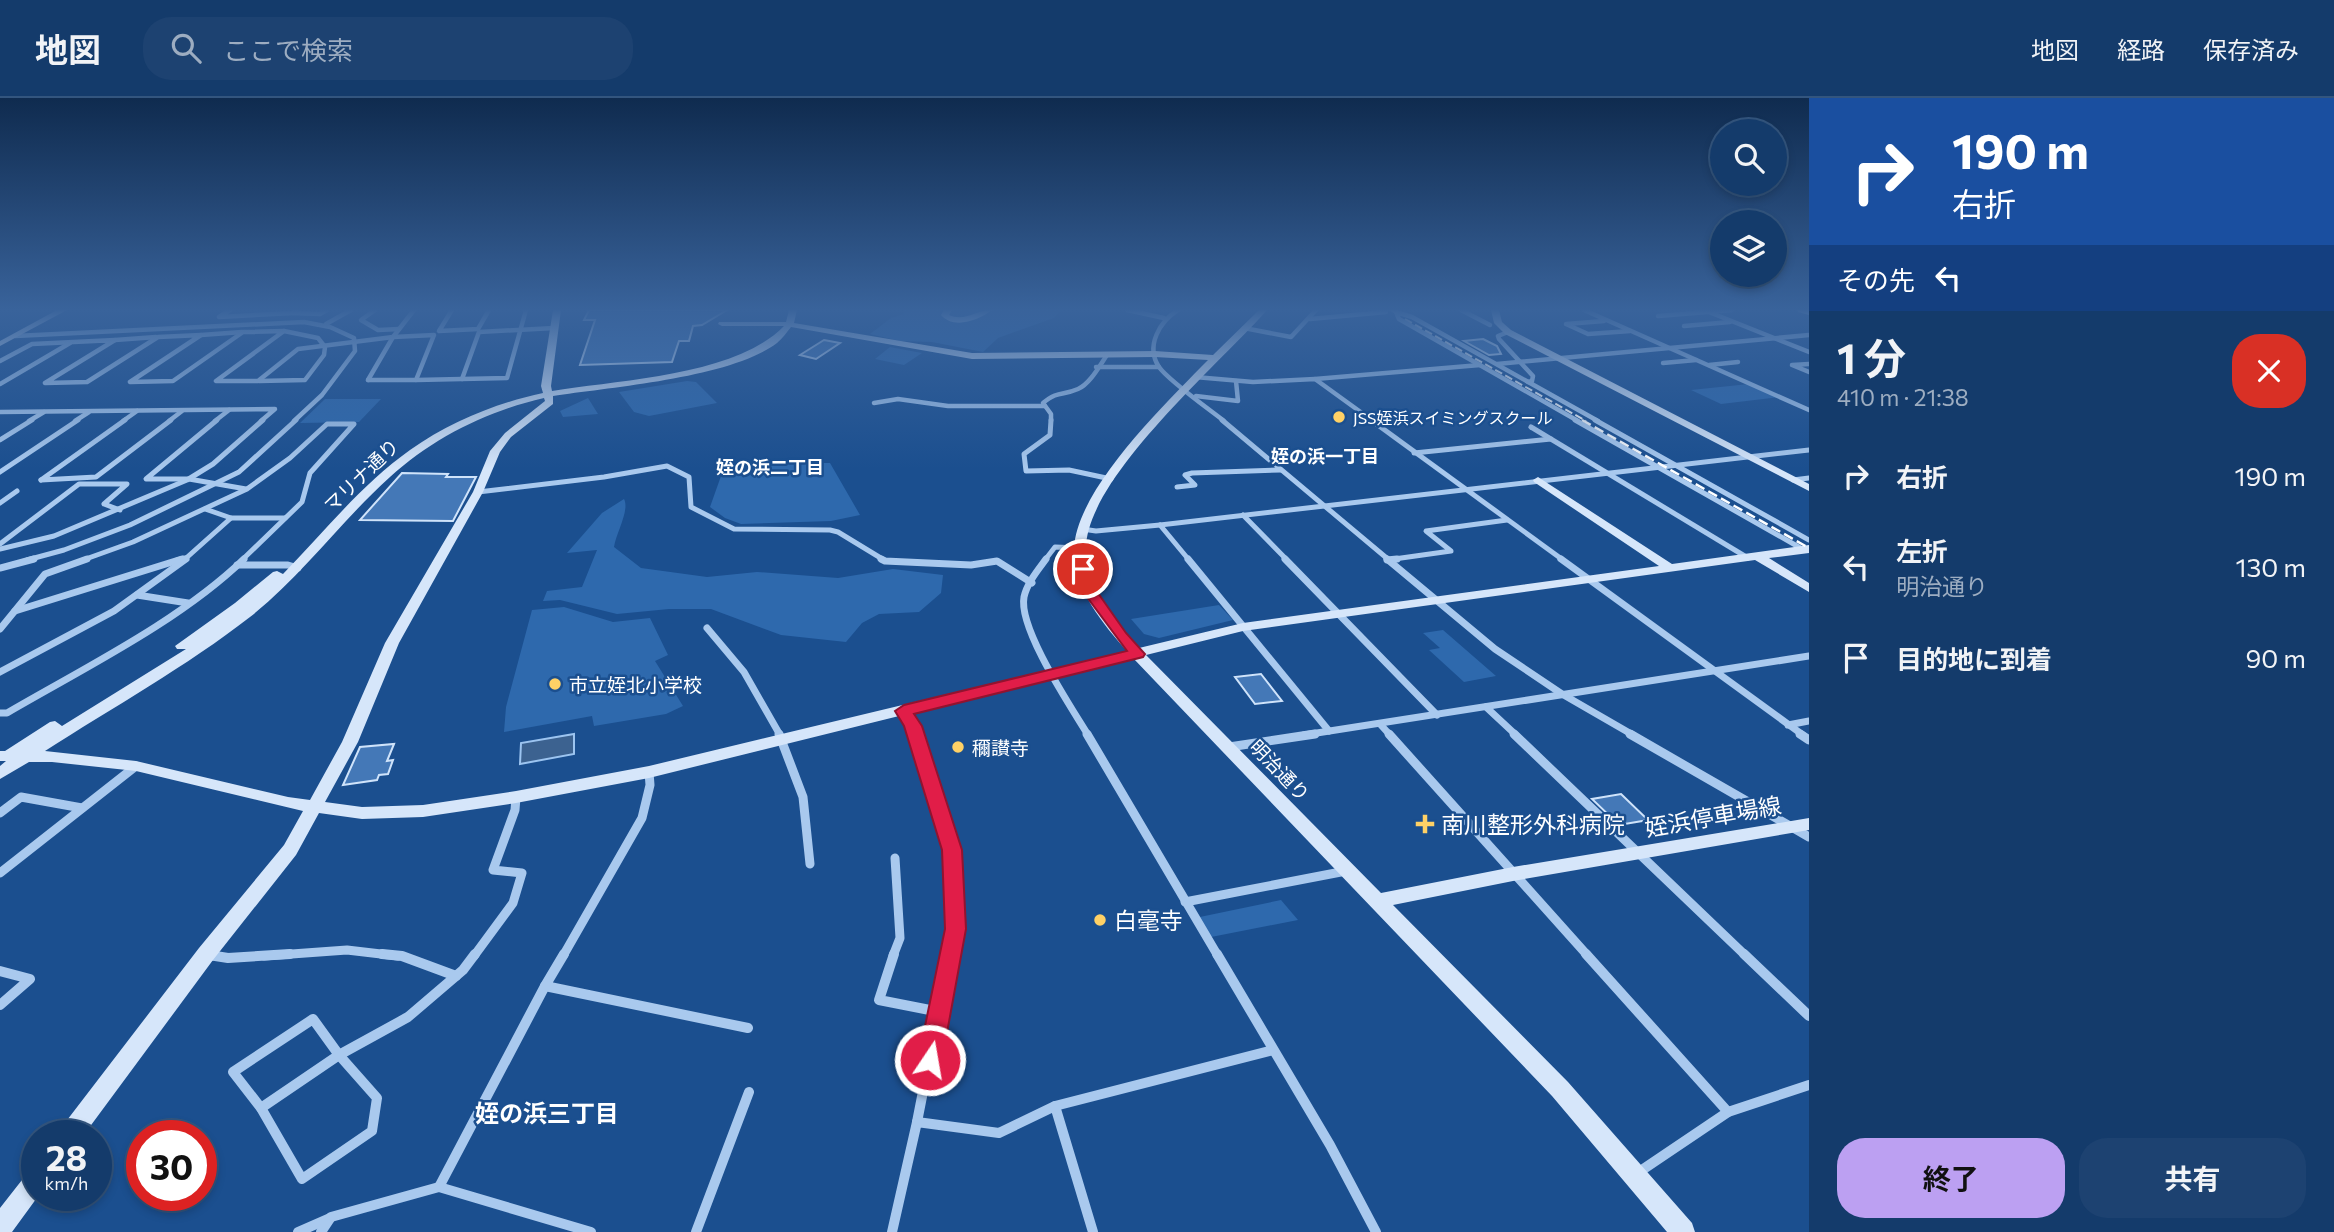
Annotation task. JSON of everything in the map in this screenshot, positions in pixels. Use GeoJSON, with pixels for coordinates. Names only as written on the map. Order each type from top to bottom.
{"type":"FeatureCollection","features":[{"type":"Feature","properties":{"kind":"street"},"geometry":{"type":"LineString","coordinates":[[0,384],[37,363]]}},
{"type":"Feature","properties":{"kind":"street"},"geometry":{"type":"LineString","coordinates":[[78,363],[45,383],[87,382],[117,363]]}},
{"type":"Feature","properties":{"kind":"street"},"geometry":{"type":"LineString","coordinates":[[159,363],[130,382],[173,381],[199,363]]}},
{"type":"Feature","properties":{"kind":"street"},"geometry":{"type":"LineString","coordinates":[[241,363],[216,382],[305,380],[318,363]]}},
{"type":"Feature","properties":{"kind":"street"},"geometry":{"type":"LineString","coordinates":[[258,381],[281,363]]}},
{"type":"Feature","properties":{"kind":"street"},"geometry":{"type":"LineString","coordinates":[[0,568],[64,550],[130,525],[239,472],[322,395],[346,363]]}},
{"type":"Feature","properties":{"kind":"street"},"geometry":{"type":"LineString","coordinates":[[378,363],[368,380],[507,378],[511,363]]}},
{"type":"Feature","properties":{"kind":"street"},"geometry":{"type":"LineString","coordinates":[[416,380],[423,363]]}},
{"type":"Feature","properties":{"kind":"street"},"geometry":{"type":"LineString","coordinates":[[461,379],[467,363]]}},
{"type":"Feature","properties":{"kind":"street"},"geometry":{"type":"LineString","coordinates":[[81,1120],[206,954],[290,850],[350,742],[392,643],[478,492],[495,451],[508,435],[551,402],[544,392],[548,363]]}},
{"type":"Feature","properties":{"kind":"street","name":"マリナ通り"},"geometry":{"type":"LineString","coordinates":[[0,773],[229,626],[293,567],[394,466],[424,443],[474,418],[544,392],[667,376],[723,363]]}},
{"type":"Feature","properties":{"kind":"street"},"geometry":{"type":"LineString","coordinates":[[1100,363],[1084,386],[1077,390],[1055,393],[1043,403],[1051,414],[1049,435],[1024,454],[1026,471],[1069,470],[1111,479]]}},
{"type":"Feature","properties":{"kind":"street"},"geometry":{"type":"LineString","coordinates":[[1158,363],[1159,367],[1495,649],[1562,694],[1801,825],[1809,837]]}},
{"type":"Feature","properties":{"kind":"street","name":"明治通り"},"geometry":{"type":"LineString","coordinates":[[1210,363],[1151,425],[1096,498],[1082,529],[1080,548],[1091,593],[1137,654],[1560,1089],[1636,1174],[1683,1232]]}},
{"type":"Feature","properties":{"kind":"street"},"geometry":{"type":"LineString","coordinates":[[1476,363],[1807,546]]}},
{"type":"Feature","properties":{"kind":"street"},"geometry":{"type":"LineString","coordinates":[[1496,364],[1508,363]]}},
{"type":"Feature","properties":{"kind":"street"},"geometry":{"type":"LineString","coordinates":[[1519,363],[1533,376],[1532,381],[1528,382]]}},
{"type":"Feature","properties":{"kind":"street"},"geometry":{"type":"LineString","coordinates":[[1565,363],[1809,488]]}},
{"type":"Feature","properties":{"kind":"street"},"geometry":{"type":"LineString","coordinates":[[1703,363],[1809,410]]}},
{"type":"Feature","properties":{"kind":"street"},"geometry":{"type":"LineString","coordinates":[[1708,365],[1729,363]]}},
{"type":"Feature","properties":{"kind":"street"},"geometry":{"type":"LineString","coordinates":[[1496,364],[1676,465],[1807,546]]}},
{"type":"Feature","properties":{"kind":"street"},"geometry":{"type":"LineString","coordinates":[[1809,364],[1792,365],[1809,373]]}},
{"type":"Feature","properties":{"kind":"street"},"geometry":{"type":"LineString","coordinates":[[1195,377],[1281,382],[1480,365]]}},
{"type":"Feature","properties":{"kind":"street"},"geometry":{"type":"LineString","coordinates":[[1096,367],[1159,367]]}},
{"type":"Feature","properties":{"kind":"street"},"geometry":{"type":"LineString","coordinates":[[1315,379],[1809,740]]}},
{"type":"Feature","properties":{"kind":"street"},"geometry":{"type":"LineString","coordinates":[[1196,396],[1238,401],[1236,381]]}},
{"type":"Feature","properties":{"kind":"street"},"geometry":{"type":"LineString","coordinates":[[874,403],[898,400],[948,406],[1045,406]]}},
{"type":"Feature","properties":{"kind":"street"},"geometry":{"type":"LineString","coordinates":[[1796,404],[1809,403]]}},
{"type":"Feature","properties":{"kind":"street"},"geometry":{"type":"LineString","coordinates":[[137,411],[41,480],[96,477],[183,410]]}},
{"type":"Feature","properties":{"kind":"street"},"geometry":{"type":"LineString","coordinates":[[230,410],[146,479],[188,478],[247,489]]}},
{"type":"Feature","properties":{"kind":"street"},"geometry":{"type":"LineString","coordinates":[[0,412],[275,410],[213,464],[188,478],[120,510],[54,536],[0,547]]}},
{"type":"Feature","properties":{"kind":"street"},"geometry":{"type":"LineString","coordinates":[[0,440],[44,411]]}},
{"type":"Feature","properties":{"kind":"street"},"geometry":{"type":"LineString","coordinates":[[0,472],[90,411]]}},
{"type":"Feature","properties":{"kind":"street"},"geometry":{"type":"LineString","coordinates":[[0,629],[45,574],[133,542],[247,489],[290,458],[327,424],[354,424],[310,473],[302,502],[237,565],[188,603],[104,657],[7,713],[0,713]]}},
{"type":"Feature","properties":{"kind":"street"},"geometry":{"type":"LineString","coordinates":[[1531,426],[1809,588]]}},
{"type":"Feature","properties":{"kind":"street"},"geometry":{"type":"LineString","coordinates":[[1413,453],[1552,439]]}},
{"type":"Feature","properties":{"kind":"street"},"geometry":{"type":"LineString","coordinates":[[1082,529],[1096,531],[1160,525],[1809,450]]}},
{"type":"Feature","properties":{"kind":"street"},"geometry":{"type":"LineString","coordinates":[[478,492],[667,467],[689,477],[691,508],[734,529],[830,530],[838,532],[885,561],[971,565],[997,561],[1032,583]]}},
{"type":"Feature","properties":{"kind":"street"},"geometry":{"type":"LineString","coordinates":[[1177,487],[1195,485],[1185,475],[1192,473],[1281,470]]}},
{"type":"Feature","properties":{"kind":"street"},"geometry":{"type":"LineString","coordinates":[[1793,480],[1809,478]]}},
{"type":"Feature","properties":{"kind":"street"},"geometry":{"type":"LineString","coordinates":[[1538,481],[1670,568]]}},
{"type":"Feature","properties":{"kind":"street"},"geometry":{"type":"LineString","coordinates":[[0,547],[79,484],[127,484],[104,504],[120,510]]}},
{"type":"Feature","properties":{"kind":"street"},"geometry":{"type":"LineString","coordinates":[[0,503],[17,491]]}},
{"type":"Feature","properties":{"kind":"street"},"geometry":{"type":"LineString","coordinates":[[205,509],[231,518],[285,518]]}},
{"type":"Feature","properties":{"kind":"street"},"geometry":{"type":"LineString","coordinates":[[1243,515],[1437,715]]}},
{"type":"Feature","properties":{"kind":"street"},"geometry":{"type":"LineString","coordinates":[[0,672],[114,611],[190,556],[231,518]]}},
{"type":"Feature","properties":{"kind":"street"},"geometry":{"type":"LineString","coordinates":[[1387,560],[1451,551],[1426,531],[1507,520]]}},
{"type":"Feature","properties":{"kind":"street"},"geometry":{"type":"LineString","coordinates":[[1160,525],[1329,731]]}},
{"type":"Feature","properties":{"kind":"street"},"geometry":{"type":"LineString","coordinates":[[3,757],[29,755],[135,766],[288,803],[362,813],[389,813],[516,797],[649,772],[1052,676],[1243,627],[1752,557],[1807,546]]}},
{"type":"Feature","properties":{"kind":"street"},"geometry":{"type":"LineString","coordinates":[[1080,548],[1055,547],[1040,565],[1024,598],[1027,616],[1052,676],[1330,1145],[1376,1232]]}},
{"type":"Feature","properties":{"kind":"street"},"geometry":{"type":"LineString","coordinates":[[15,611],[190,556]]}},
{"type":"Feature","properties":{"kind":"street"},"geometry":{"type":"LineString","coordinates":[[237,565],[293,567]]}},
{"type":"Feature","properties":{"kind":"street","name":"マリナ通り"},"geometry":{"type":"LineString","coordinates":[[3,757],[188,642],[293,567]]}},
{"type":"Feature","properties":{"kind":"street"},"geometry":{"type":"LineString","coordinates":[[136,595],[188,603]]}},
{"type":"Feature","properties":{"kind":"street"},"geometry":{"type":"LineString","coordinates":[[707,628],[724,652],[744,671],[776,725],[803,797],[810,864]]}},
{"type":"Feature","properties":{"kind":"street"},"geometry":{"type":"LineString","coordinates":[[1228,747],[1809,656]]}},
{"type":"Feature","properties":{"kind":"street"},"geometry":{"type":"LineString","coordinates":[[1486,707],[1809,1016]]}},
{"type":"Feature","properties":{"kind":"street"},"geometry":{"type":"LineString","coordinates":[[892,1232],[940,1012],[955,929],[952,850],[913,726],[904,711]]}},
{"type":"Feature","properties":{"kind":"street"},"geometry":{"type":"LineString","coordinates":[[1788,725],[1809,721]]}},
{"type":"Feature","properties":{"kind":"street"},"geometry":{"type":"LineString","coordinates":[[1380,724],[1728,1112]]}},
{"type":"Feature","properties":{"kind":"street"},"geometry":{"type":"LineString","coordinates":[[0,873],[135,766]]}},
{"type":"Feature","properties":{"kind":"street"},"geometry":{"type":"LineString","coordinates":[[439,1187],[545,986],[642,818],[650,785],[649,772]]}},
{"type":"Feature","properties":{"kind":"street"},"geometry":{"type":"LineString","coordinates":[[0,813],[21,797],[82,807]]}},
{"type":"Feature","properties":{"kind":"street"},"geometry":{"type":"LineString","coordinates":[[261,1108],[338,1055],[408,1017],[456,976],[513,904],[522,873],[493,870],[514,814],[516,797]]}},
{"type":"Feature","properties":{"kind":"street","name":"姪浜停車場線"},"geometry":{"type":"LineString","coordinates":[[1378,901],[1513,874],[1801,825]]}},
{"type":"Feature","properties":{"kind":"street"},"geometry":{"type":"LineString","coordinates":[[895,858],[900,938],[883,981],[879,1000],[940,1012]]}},
{"type":"Feature","properties":{"kind":"street"},"geometry":{"type":"LineString","coordinates":[[1185,902],[1348,870]]}},
{"type":"Feature","properties":{"kind":"street"},"geometry":{"type":"LineString","coordinates":[[206,954],[228,958],[347,950],[402,956],[456,976]]}},
{"type":"Feature","properties":{"kind":"street"},"geometry":{"type":"LineString","coordinates":[[0,971],[30,979],[0,1005]]}},
{"type":"Feature","properties":{"kind":"street"},"geometry":{"type":"LineString","coordinates":[[545,986],[748,1028]]}},
{"type":"Feature","properties":{"kind":"street"},"geometry":{"type":"LineString","coordinates":[[313,1019],[338,1055],[377,1098],[372,1131],[302,1179],[261,1108],[233,1072],[313,1019]]}},
{"type":"Feature","properties":{"kind":"street"},"geometry":{"type":"LineString","coordinates":[[917,1122],[999,1133],[1055,1106],[1273,1051]]}},
{"type":"Feature","properties":{"kind":"street"},"geometry":{"type":"LineString","coordinates":[[1636,1174],[1728,1112],[1809,1085]]}},
{"type":"Feature","properties":{"kind":"street"},"geometry":{"type":"LineString","coordinates":[[696,1232],[749,1092]]}},
{"type":"Feature","properties":{"kind":"street"},"geometry":{"type":"LineString","coordinates":[[1055,1106],[1093,1232]]}},
{"type":"Feature","properties":{"kind":"street"},"geometry":{"type":"LineString","coordinates":[[298,1232],[331,1217],[439,1187],[592,1232]]}},
{"type":"Feature","properties":{"kind":"street"},"geometry":{"type":"LineString","coordinates":[[0,1228],[21,1200]]}},
{"type":"Feature","properties":{"kind":"street"},"geometry":{"type":"LineString","coordinates":[[321,1232],[331,1217]]}},
{"type":"Feature","properties":{"kind":"shaded area"},"geometry":{"type":"Polygon","coordinates":[[[687,381],[696,382],[717,403],[649,416],[634,412],[619,392],[687,381]]]}},
{"type":"Feature","properties":{"kind":"shaded area"},"geometry":{"type":"Polygon","coordinates":[[[1749,384],[1780,397],[1721,404],[1691,390],[1749,384]]]}},
{"type":"Feature","properties":{"kind":"shaded area"},"geometry":{"type":"Polygon","coordinates":[[[588,398],[598,414],[563,417],[560,411],[588,398]]]}},
{"type":"Feature","properties":{"kind":"shaded area"},"geometry":{"type":"Polygon","coordinates":[[[325,399],[381,399],[359,422],[300,423],[325,399]]]}},
{"type":"Feature","properties":{"kind":"shaded area"},"geometry":{"type":"Polygon","coordinates":[[[830,463],[860,515],[831,521],[741,524],[725,518],[710,507],[721,476],[733,471],[774,464],[830,463]]]}},
{"type":"Feature","properties":{"kind":"shaded area"},"geometry":{"type":"Polygon","coordinates":[[[624,499],[624,515],[614,547],[641,568],[707,577],[757,572],[838,578],[893,569],[943,575],[941,593],[919,612],[879,614],[862,623],[846,642],[781,635],[711,609],[669,609],[617,614],[560,600],[543,601],[547,591],[582,587],[597,550],[567,553],[602,513],[624,499]]]}},
{"type":"Feature","properties":{"kind":"shaded area"},"geometry":{"type":"Polygon","coordinates":[[[1219,605],[1233,620],[1159,638],[1144,634],[1131,619],[1219,605]]]}},
{"type":"Feature","properties":{"kind":"shaded area"},"geometry":{"type":"Polygon","coordinates":[[[564,607],[613,622],[650,618],[668,655],[655,661],[683,706],[666,714],[594,726],[592,716],[504,732],[506,707],[532,610],[564,607]]]}},
{"type":"Feature","properties":{"kind":"shaded area"},"geometry":{"type":"Polygon","coordinates":[[[1443,630],[1496,676],[1464,682],[1429,650],[1440,648],[1423,633],[1443,630]]]}},
{"type":"Feature","properties":{"kind":"shaded area"},"geometry":{"type":"Polygon","coordinates":[[[574,734],[574,754],[520,764],[521,743],[574,734]]]}},
{"type":"Feature","properties":{"kind":"shaded area"},"geometry":{"type":"Polygon","coordinates":[[[1281,900],[1298,920],[1206,938],[1195,918],[1281,900]]]}},
{"type":"Feature","properties":{"kind":"building"},"geometry":{"type":"Polygon","coordinates":[[[581,363],[644,363],[580,365],[581,363]]]}},
{"type":"Feature","properties":{"kind":"building"},"geometry":{"type":"Polygon","coordinates":[[[402,473],[476,477],[453,521],[360,520],[402,473]]]}},
{"type":"Feature","properties":{"kind":"building"},"geometry":{"type":"Polygon","coordinates":[[[1261,674],[1282,701],[1255,704],[1235,677],[1261,674]]]}},
{"type":"Feature","properties":{"kind":"building"},"geometry":{"type":"Polygon","coordinates":[[[394,744],[387,761],[393,760],[388,774],[379,775],[377,780],[343,785],[360,747],[394,744]]]}},
{"type":"Feature","properties":{"kind":"building"},"geometry":{"type":"Polygon","coordinates":[[[1621,794],[1648,820],[1619,825],[1592,799],[1621,794]]]}},
{"type":"Feature","properties":{"kind":"railway"},"geometry":{"type":"LineString","coordinates":[[1483,363],[1586,421]]}},
{"type":"Feature","properties":{"kind":"railway"},"geometry":{"type":"LineString","coordinates":[[1582,420],[1809,548]]}},
{"type":"Feature","properties":{"kind":"place","name":"JSS姪浜スイミングスクール"},"geometry":{"type":"Point","coordinates":[1339,417]}},
{"type":"Feature","properties":{"kind":"place","name":"市立姪北小学校"},"geometry":{"type":"Point","coordinates":[555,684]}},
{"type":"Feature","properties":{"kind":"place","name":"穪讃寺"},"geometry":{"type":"Point","coordinates":[958,747]}},
{"type":"Feature","properties":{"kind":"place","name":"南川整形外科病院"},"geometry":{"type":"Point","coordinates":[1425,824]}},
{"type":"Feature","properties":{"kind":"place","name":"白毫寺"},"geometry":{"type":"Point","coordinates":[1100,920]}},
{"type":"Feature","properties":{"kind":"district","name":"姪の浜一丁目"},"geometry":{"type":"Point","coordinates":[1325,456]}},
{"type":"Feature","properties":{"kind":"district","name":"姪の浜二丁目"},"geometry":{"type":"Point","coordinates":[770,467]}},
{"type":"Feature","properties":{"kind":"district","name":"姪の浜三丁目"},"geometry":{"type":"Point","coordinates":[547,1112]}},
{"type":"Feature","properties":{"kind":"route"},"geometry":{"type":"LineString","coordinates":[[930,1060],[955,929],[952,850],[913,726],[904,711],[1137,654],[1091,593],[1083,569]]}}]}
